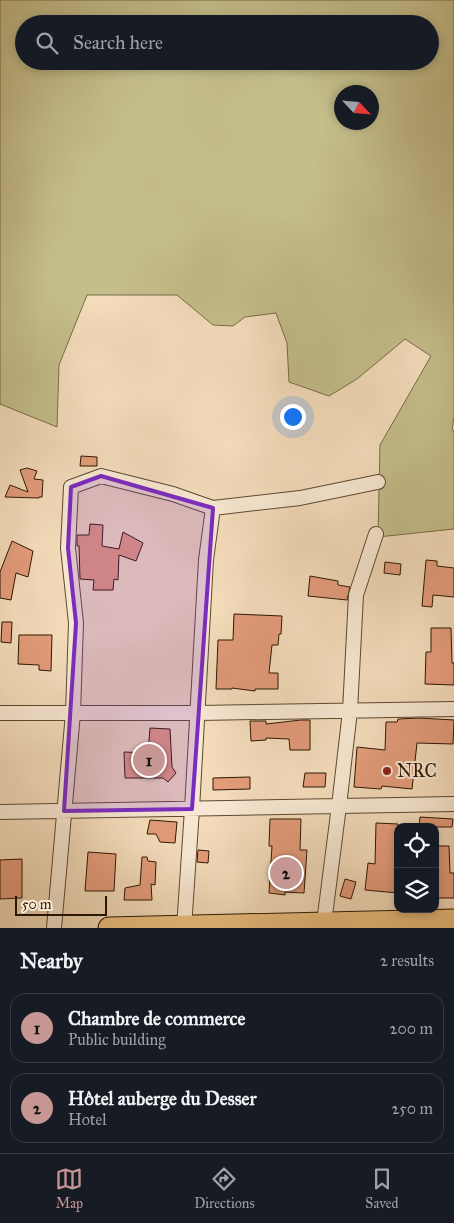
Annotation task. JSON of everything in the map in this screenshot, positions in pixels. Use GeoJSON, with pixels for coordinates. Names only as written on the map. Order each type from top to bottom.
{"type":"FeatureCollection","features":[{"type":"Feature","properties":{"kind":"main road"},"geometry":{"type":"LineString","coordinates":[[109,928],[324,925],[454,920]]}},
{"type":"Feature","properties":{"kind":"street"},"geometry":{"type":"LineString","coordinates":[[54,928],[73,713],[76,623],[68,548],[71,487],[101,476],[173,494],[213,508],[300,498],[378,482]]}},
{"type":"Feature","properties":{"kind":"street"},"geometry":{"type":"LineString","coordinates":[[184,927],[206,560],[213,508]]}},
{"type":"Feature","properties":{"kind":"street"},"geometry":{"type":"LineString","coordinates":[[324,925],[350,711],[356,595],[376,534]]}},
{"type":"Feature","properties":{"kind":"street"},"geometry":{"type":"LineString","coordinates":[[0,713],[198,713],[454,709]]}},
{"type":"Feature","properties":{"kind":"street"},"geometry":{"type":"LineString","coordinates":[[0,812],[454,804]]}},
{"type":"Feature","properties":{"kind":"highlighted area"},"geometry":{"type":"Polygon","coordinates":[[[101,476],[213,508],[192,809],[64,811],[76,623],[68,548],[71,487],[101,476]]]}},
{"type":"Feature","properties":{"kind":"shaded area"},"geometry":{"type":"Polygon","coordinates":[[[0,0],[454,0],[454,417],[452,430],[454,431],[454,529],[378,537],[380,445],[431,356],[405,339],[357,379],[329,396],[289,382],[287,343],[276,313],[245,317],[233,326],[213,325],[177,295],[87,295],[59,365],[57,427],[0,404],[0,0]]]}},
{"type":"Feature","properties":{"kind":"building"},"geometry":{"type":"Polygon","coordinates":[[[81,456],[97,457],[97,466],[80,466],[81,456]]]}},
{"type":"Feature","properties":{"kind":"building"},"geometry":{"type":"Polygon","coordinates":[[[27,468],[37,471],[34,479],[43,480],[42,497],[5,497],[10,485],[28,492],[20,470],[27,468]]]}},
{"type":"Feature","properties":{"kind":"building"},"geometry":{"type":"Polygon","coordinates":[[[90,524],[103,525],[102,546],[119,549],[123,532],[143,543],[136,561],[119,555],[118,580],[114,579],[113,590],[93,590],[94,580],[80,579],[77,535],[89,535],[90,524]]]}},
{"type":"Feature","properties":{"kind":"building"},"geometry":{"type":"Polygon","coordinates":[[[12,541],[33,551],[28,577],[16,573],[11,600],[0,598],[0,572],[12,541]]]}},
{"type":"Feature","properties":{"kind":"building"},"geometry":{"type":"Polygon","coordinates":[[[426,560],[437,561],[437,566],[454,568],[454,597],[433,595],[432,607],[422,606],[426,560]]]}},
{"type":"Feature","properties":{"kind":"building"},"geometry":{"type":"Polygon","coordinates":[[[385,562],[401,564],[400,575],[384,573],[385,562]]]}},
{"type":"Feature","properties":{"kind":"building"},"geometry":{"type":"Polygon","coordinates":[[[310,576],[338,581],[338,585],[350,587],[347,600],[308,596],[310,576]]]}},
{"type":"Feature","properties":{"kind":"building"},"geometry":{"type":"Polygon","coordinates":[[[234,614],[282,616],[278,645],[272,645],[269,673],[278,673],[278,689],[255,689],[255,691],[232,688],[216,689],[218,640],[233,640],[234,614]]]}},
{"type":"Feature","properties":{"kind":"building"},"geometry":{"type":"Polygon","coordinates":[[[2,622],[12,622],[11,643],[1,642],[2,622]]]}},
{"type":"Feature","properties":{"kind":"building"},"geometry":{"type":"Polygon","coordinates":[[[431,628],[451,628],[454,685],[425,684],[426,652],[431,652],[431,628]]]}},
{"type":"Feature","properties":{"kind":"building"},"geometry":{"type":"Polygon","coordinates":[[[19,635],[52,635],[51,671],[39,670],[39,665],[18,664],[19,635]]]}},
{"type":"Feature","properties":{"kind":"building"},"geometry":{"type":"Polygon","coordinates":[[[398,719],[454,720],[453,744],[417,743],[412,789],[382,786],[381,789],[354,787],[357,747],[385,750],[386,722],[397,722],[398,719]]]}},
{"type":"Feature","properties":{"kind":"building"},"geometry":{"type":"Polygon","coordinates":[[[310,720],[310,750],[290,750],[289,739],[266,738],[266,740],[251,741],[250,721],[266,721],[266,724],[310,720]]]}},
{"type":"Feature","properties":{"kind":"building"},"geometry":{"type":"Polygon","coordinates":[[[150,728],[170,729],[172,767],[176,773],[168,782],[163,778],[125,778],[124,752],[148,753],[150,728]]]}},
{"type":"Feature","properties":{"kind":"building"},"geometry":{"type":"Polygon","coordinates":[[[305,773],[326,773],[325,787],[303,787],[305,773]]]}},
{"type":"Feature","properties":{"kind":"building"},"geometry":{"type":"Polygon","coordinates":[[[250,777],[250,789],[213,790],[213,778],[250,777]]]}},
{"type":"Feature","properties":{"kind":"building"},"geometry":{"type":"Polygon","coordinates":[[[420,817],[453,819],[452,827],[439,827],[439,823],[419,823],[420,817]]]}},
{"type":"Feature","properties":{"kind":"building"},"geometry":{"type":"Polygon","coordinates":[[[270,819],[301,819],[300,850],[307,850],[304,893],[285,892],[285,895],[269,893],[272,846],[269,846],[270,819]]]}},
{"type":"Feature","properties":{"kind":"building"},"geometry":{"type":"Polygon","coordinates":[[[150,820],[177,822],[175,843],[160,842],[156,834],[147,834],[150,820]]]}},
{"type":"Feature","properties":{"kind":"building"},"geometry":{"type":"Polygon","coordinates":[[[376,823],[394,824],[394,893],[365,890],[368,863],[375,864],[376,823]]]}},
{"type":"Feature","properties":{"kind":"building"},"geometry":{"type":"Polygon","coordinates":[[[439,846],[449,846],[450,873],[454,873],[454,898],[439,898],[439,846]]]}},
{"type":"Feature","properties":{"kind":"building"},"geometry":{"type":"Polygon","coordinates":[[[198,850],[209,851],[208,863],[197,862],[198,850]]]}},
{"type":"Feature","properties":{"kind":"building"},"geometry":{"type":"Polygon","coordinates":[[[88,852],[116,854],[114,891],[85,891],[88,852]]]}},
{"type":"Feature","properties":{"kind":"building"},"geometry":{"type":"Polygon","coordinates":[[[142,857],[147,857],[148,861],[156,862],[155,885],[151,884],[152,900],[124,900],[125,888],[140,885],[142,857]]]}},
{"type":"Feature","properties":{"kind":"building"},"geometry":{"type":"Polygon","coordinates":[[[22,859],[22,898],[0,899],[0,860],[22,859]]]}},
{"type":"Feature","properties":{"kind":"building"},"geometry":{"type":"Polygon","coordinates":[[[345,879],[356,882],[351,899],[340,896],[345,879]]]}},
{"type":"Feature","properties":{"kind":"place","name":"Chambre de commerce"},"geometry":{"type":"Point","coordinates":[149,760]}},
{"type":"Feature","properties":{"kind":"place","name":"NRC"},"geometry":{"type":"Point","coordinates":[387,771]}},
{"type":"Feature","properties":{"kind":"place","name":"Hôtel auberge du Desser"},"geometry":{"type":"Point","coordinates":[286,873]}}]}
